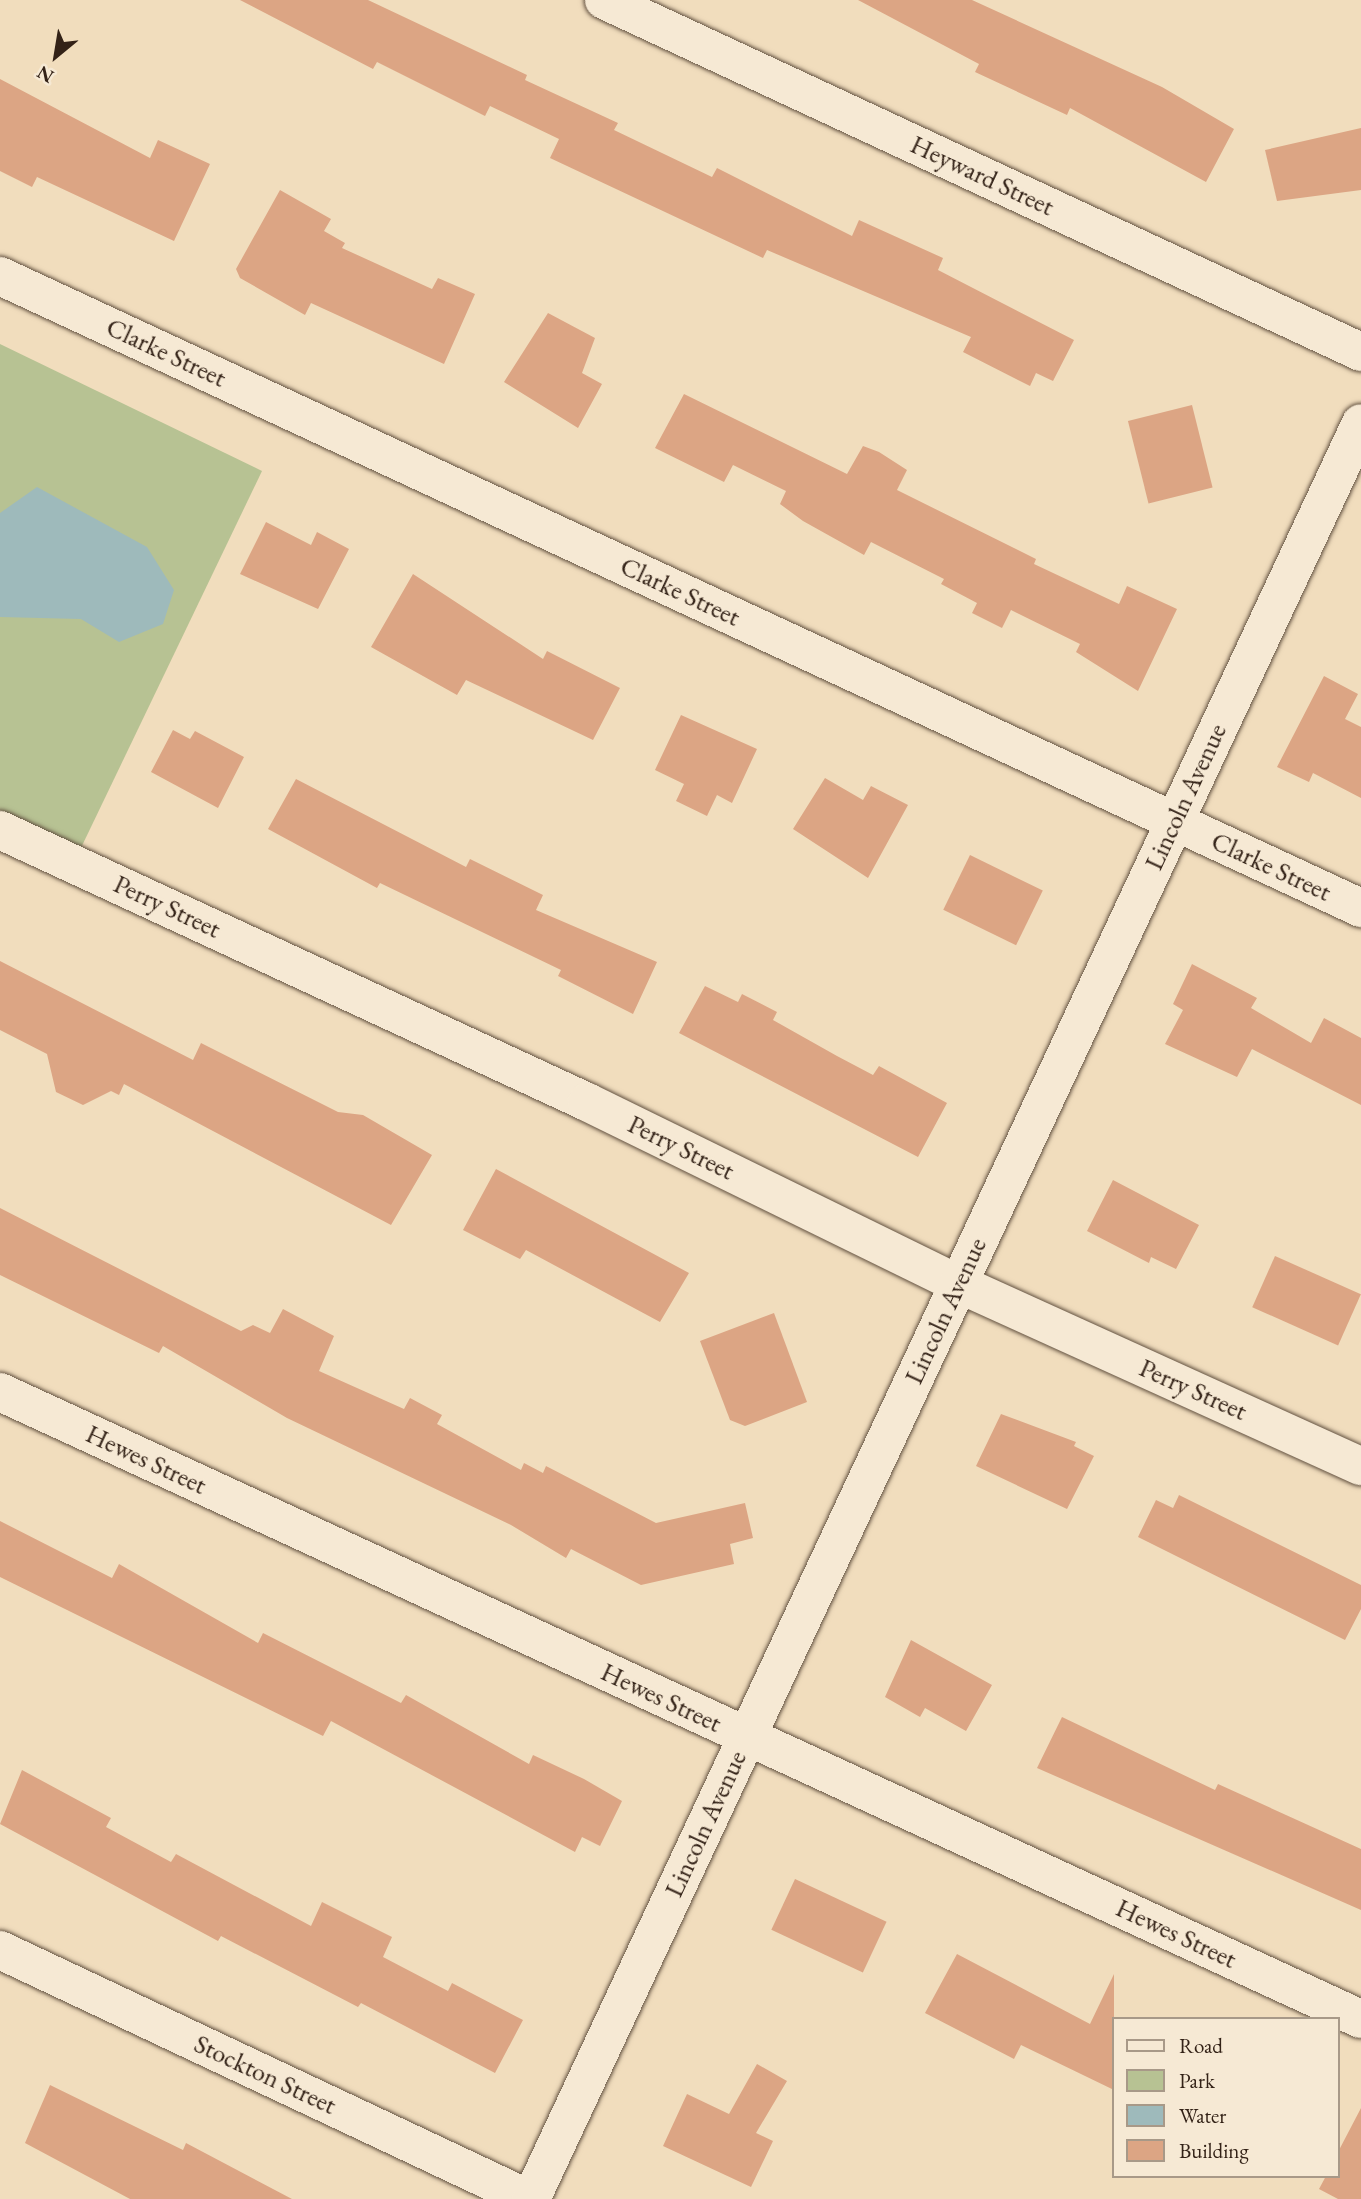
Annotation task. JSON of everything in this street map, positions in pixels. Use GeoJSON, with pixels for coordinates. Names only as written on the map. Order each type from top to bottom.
{"type":"FeatureCollection","features":[{"type":"Feature","properties":{"kind":"street","name":"Heyward Street"},"geometry":{"type":"LineString","coordinates":[[604,0],[1361,352]]}},
{"type":"Feature","properties":{"kind":"street","name":"Clarke Street"},"geometry":{"type":"LineString","coordinates":[[0,276],[1361,908]]}},
{"type":"Feature","properties":{"kind":"street","name":"Lincoln Avenue"},"geometry":{"type":"LineString","coordinates":[[530,2199],[1361,422]]}},
{"type":"Feature","properties":{"kind":"street","name":"Perry Street"},"geometry":{"type":"LineString","coordinates":[[0,830],[587,1102],[959,1284],[1361,1466]]}},
{"type":"Feature","properties":{"kind":"street","name":"Hewes Street"},"geometry":{"type":"LineString","coordinates":[[0,1392],[746,1738],[1361,2019]]}},
{"type":"Feature","properties":{"kind":"street","name":"Stockton Street"},"geometry":{"type":"LineString","coordinates":[[0,1950],[530,2199]]}},
{"type":"Feature","properties":{"kind":"green space"},"geometry":{"type":"Polygon","coordinates":[[[0,344],[262,471],[79,852],[0,814],[0,344]]]}},
{"type":"Feature","properties":{"kind":"water"},"geometry":{"type":"Polygon","coordinates":[[[37,487],[147,547],[174,590],[163,624],[119,642],[81,619],[0,617],[0,513],[37,487]]]}},
{"type":"Feature","properties":{"kind":"building"},"geometry":{"type":"Polygon","coordinates":[[[240,0],[368,0],[527,75],[525,80],[618,123],[614,130],[712,177],[717,168],[852,236],[859,220],[943,258],[938,270],[1074,340],[1053,381],[1036,373],[1030,386],[963,352],[971,337],[767,250],[763,258],[550,158],[559,139],[490,106],[485,116],[377,62],[373,69],[240,0]]]}},
{"type":"Feature","properties":{"kind":"building"},"geometry":{"type":"Polygon","coordinates":[[[858,0],[972,0],[1162,87],[1234,129],[1206,182],[1070,108],[1067,115],[975,72],[979,64],[858,0]]]}},
{"type":"Feature","properties":{"kind":"building"},"geometry":{"type":"Polygon","coordinates":[[[0,79],[150,158],[158,140],[210,164],[174,241],[37,177],[32,187],[0,171],[0,79]]]}},
{"type":"Feature","properties":{"kind":"building"},"geometry":{"type":"Polygon","coordinates":[[[1361,128],[1361,190],[1277,201],[1265,150],[1361,128]]]}},
{"type":"Feature","properties":{"kind":"building"},"geometry":{"type":"Polygon","coordinates":[[[280,190],[331,219],[324,231],[345,243],[342,248],[432,289],[438,278],[475,294],[444,364],[311,303],[305,315],[240,278],[236,269],[280,190]]]}},
{"type":"Feature","properties":{"kind":"building"},"geometry":{"type":"Polygon","coordinates":[[[548,313],[595,338],[582,373],[602,384],[578,428],[504,382],[548,313]]]}},
{"type":"Feature","properties":{"kind":"building"},"geometry":{"type":"Polygon","coordinates":[[[684,394],[847,474],[863,446],[879,452],[907,470],[897,490],[1036,559],[1034,564],[1119,604],[1127,586],[1177,609],[1138,691],[1076,652],[1080,644],[1011,610],[1002,628],[972,613],[977,603],[941,584],[944,579],[871,542],[864,555],[803,521],[780,504],[786,491],[733,465],[724,482],[655,448],[684,394]]]}},
{"type":"Feature","properties":{"kind":"building"},"geometry":{"type":"Polygon","coordinates":[[[1192,405],[1213,487],[1149,503],[1128,421],[1192,405]]]}},
{"type":"Feature","properties":{"kind":"building"},"geometry":{"type":"Polygon","coordinates":[[[266,522],[311,545],[317,532],[349,549],[318,609],[240,574],[266,522]]]}},
{"type":"Feature","properties":{"kind":"building"},"geometry":{"type":"Polygon","coordinates":[[[413,574],[543,659],[547,651],[620,688],[593,740],[466,680],[457,695],[371,647],[413,574]]]}},
{"type":"Feature","properties":{"kind":"building"},"geometry":{"type":"Polygon","coordinates":[[[1324,676],[1358,694],[1345,719],[1361,727],[1361,798],[1313,773],[1309,782],[1277,767],[1324,676]]]}},
{"type":"Feature","properties":{"kind":"building"},"geometry":{"type":"Polygon","coordinates":[[[681,715],[757,749],[732,803],[717,795],[707,816],[676,801],[684,784],[655,770],[681,715]]]}},
{"type":"Feature","properties":{"kind":"building"},"geometry":{"type":"Polygon","coordinates":[[[173,730],[190,739],[195,731],[244,757],[218,808],[151,772],[173,730]]]}},
{"type":"Feature","properties":{"kind":"building"},"geometry":{"type":"Polygon","coordinates":[[[825,778],[863,800],[871,786],[908,805],[868,878],[793,829],[825,778]]]}},
{"type":"Feature","properties":{"kind":"building"},"geometry":{"type":"Polygon","coordinates":[[[296,779],[466,867],[470,859],[543,895],[536,910],[657,962],[633,1014],[558,976],[561,970],[380,883],[377,888],[268,829],[296,779]]]}},
{"type":"Feature","properties":{"kind":"building"},"geometry":{"type":"Polygon","coordinates":[[[970,855],[1043,891],[1016,945],[943,910],[970,855]]]}},
{"type":"Feature","properties":{"kind":"building"},"geometry":{"type":"Polygon","coordinates":[[[0,961],[193,1060],[201,1043],[338,1112],[363,1115],[432,1155],[391,1225],[124,1084],[119,1095],[111,1091],[83,1105],[56,1092],[47,1054],[0,1030],[0,961]]]}},
{"type":"Feature","properties":{"kind":"building"},"geometry":{"type":"Polygon","coordinates":[[[1192,964],[1257,998],[1251,1008],[1311,1043],[1324,1018],[1361,1038],[1361,1105],[1252,1049],[1237,1077],[1165,1044],[1183,1010],[1173,1004],[1192,964]]]}},
{"type":"Feature","properties":{"kind":"building"},"geometry":{"type":"Polygon","coordinates":[[[705,986],[738,1002],[742,994],[777,1012],[773,1020],[837,1056],[873,1075],[879,1066],[947,1103],[918,1157],[679,1033],[705,986]]]}},
{"type":"Feature","properties":{"kind":"building"},"geometry":{"type":"Polygon","coordinates":[[[496,1169],[689,1273],[660,1322],[526,1250],[520,1259],[463,1230],[496,1169]]]}},
{"type":"Feature","properties":{"kind":"building"},"geometry":{"type":"Polygon","coordinates":[[[1113,1180],[1199,1225],[1176,1269],[1151,1257],[1149,1263],[1087,1231],[1113,1180]]]}},
{"type":"Feature","properties":{"kind":"building"},"geometry":{"type":"Polygon","coordinates":[[[0,1208],[241,1331],[253,1325],[270,1333],[283,1309],[334,1336],[319,1371],[404,1409],[410,1398],[442,1415],[437,1424],[521,1470],[524,1463],[543,1473],[546,1466],[656,1523],[745,1503],[753,1538],[730,1544],[734,1564],[641,1585],[571,1549],[566,1558],[511,1525],[287,1418],[163,1346],[159,1353],[0,1275],[0,1208]]]}},
{"type":"Feature","properties":{"kind":"building"},"geometry":{"type":"Polygon","coordinates":[[[1275,1256],[1361,1294],[1338,1345],[1252,1307],[1275,1256]]]}},
{"type":"Feature","properties":{"kind":"building"},"geometry":{"type":"Polygon","coordinates":[[[774,1313],[807,1402],[745,1426],[730,1420],[700,1341],[774,1313]]]}},
{"type":"Feature","properties":{"kind":"building"},"geometry":{"type":"Polygon","coordinates":[[[1001,1414],[1076,1442],[1074,1446],[1094,1456],[1067,1509],[976,1466],[1001,1414]]]}},
{"type":"Feature","properties":{"kind":"building"},"geometry":{"type":"Polygon","coordinates":[[[1179,1495],[1361,1585],[1361,1609],[1345,1640],[1138,1537],[1156,1500],[1173,1508],[1179,1495]]]}},
{"type":"Feature","properties":{"kind":"building"},"geometry":{"type":"Polygon","coordinates":[[[0,1521],[112,1578],[119,1564],[258,1643],[263,1633],[401,1703],[406,1695],[529,1764],[533,1755],[584,1779],[622,1801],[600,1846],[582,1837],[575,1852],[331,1721],[323,1736],[0,1577],[0,1521]]]}},
{"type":"Feature","properties":{"kind":"building"},"geometry":{"type":"Polygon","coordinates":[[[911,1640],[992,1685],[966,1731],[925,1708],[920,1717],[885,1697],[911,1640]]]}},
{"type":"Feature","properties":{"kind":"building"},"geometry":{"type":"Polygon","coordinates":[[[1062,1717],[1215,1790],[1218,1784],[1361,1849],[1361,1910],[1037,1768],[1062,1717]]]}},
{"type":"Feature","properties":{"kind":"building"},"geometry":{"type":"Polygon","coordinates":[[[22,1770],[111,1818],[106,1827],[171,1862],[176,1854],[311,1926],[322,1902],[392,1937],[383,1957],[448,1991],[452,1983],[523,2020],[495,2073],[361,2003],[358,2007],[221,1936],[218,1941],[0,1824],[22,1770]]]}},
{"type":"Feature","properties":{"kind":"building"},"geometry":{"type":"Polygon","coordinates":[[[795,1879],[887,1922],[863,1972],[771,1930],[795,1879]]]}},
{"type":"Feature","properties":{"kind":"building"},"geometry":{"type":"Polygon","coordinates":[[[957,1954],[1090,2024],[1114,1974],[1112,2089],[1021,2045],[1014,2059],[925,2013],[957,1954]]]}},
{"type":"Feature","properties":{"kind":"building"},"geometry":{"type":"Polygon","coordinates":[[[757,2064],[787,2081],[756,2133],[773,2141],[751,2187],[663,2146],[687,2094],[729,2114],[757,2064]]]}},
{"type":"Feature","properties":{"kind":"building"},"geometry":{"type":"Polygon","coordinates":[[[50,2085],[183,2150],[186,2143],[292,2199],[130,2199],[25,2143],[50,2085]]]}},
{"type":"Feature","properties":{"kind":"building"},"geometry":{"type":"Polygon","coordinates":[[[1361,2108],[1361,2199],[1338,2199],[1319,2189],[1325,2178],[1340,2178],[1340,2148],[1361,2108]]]}}]}
